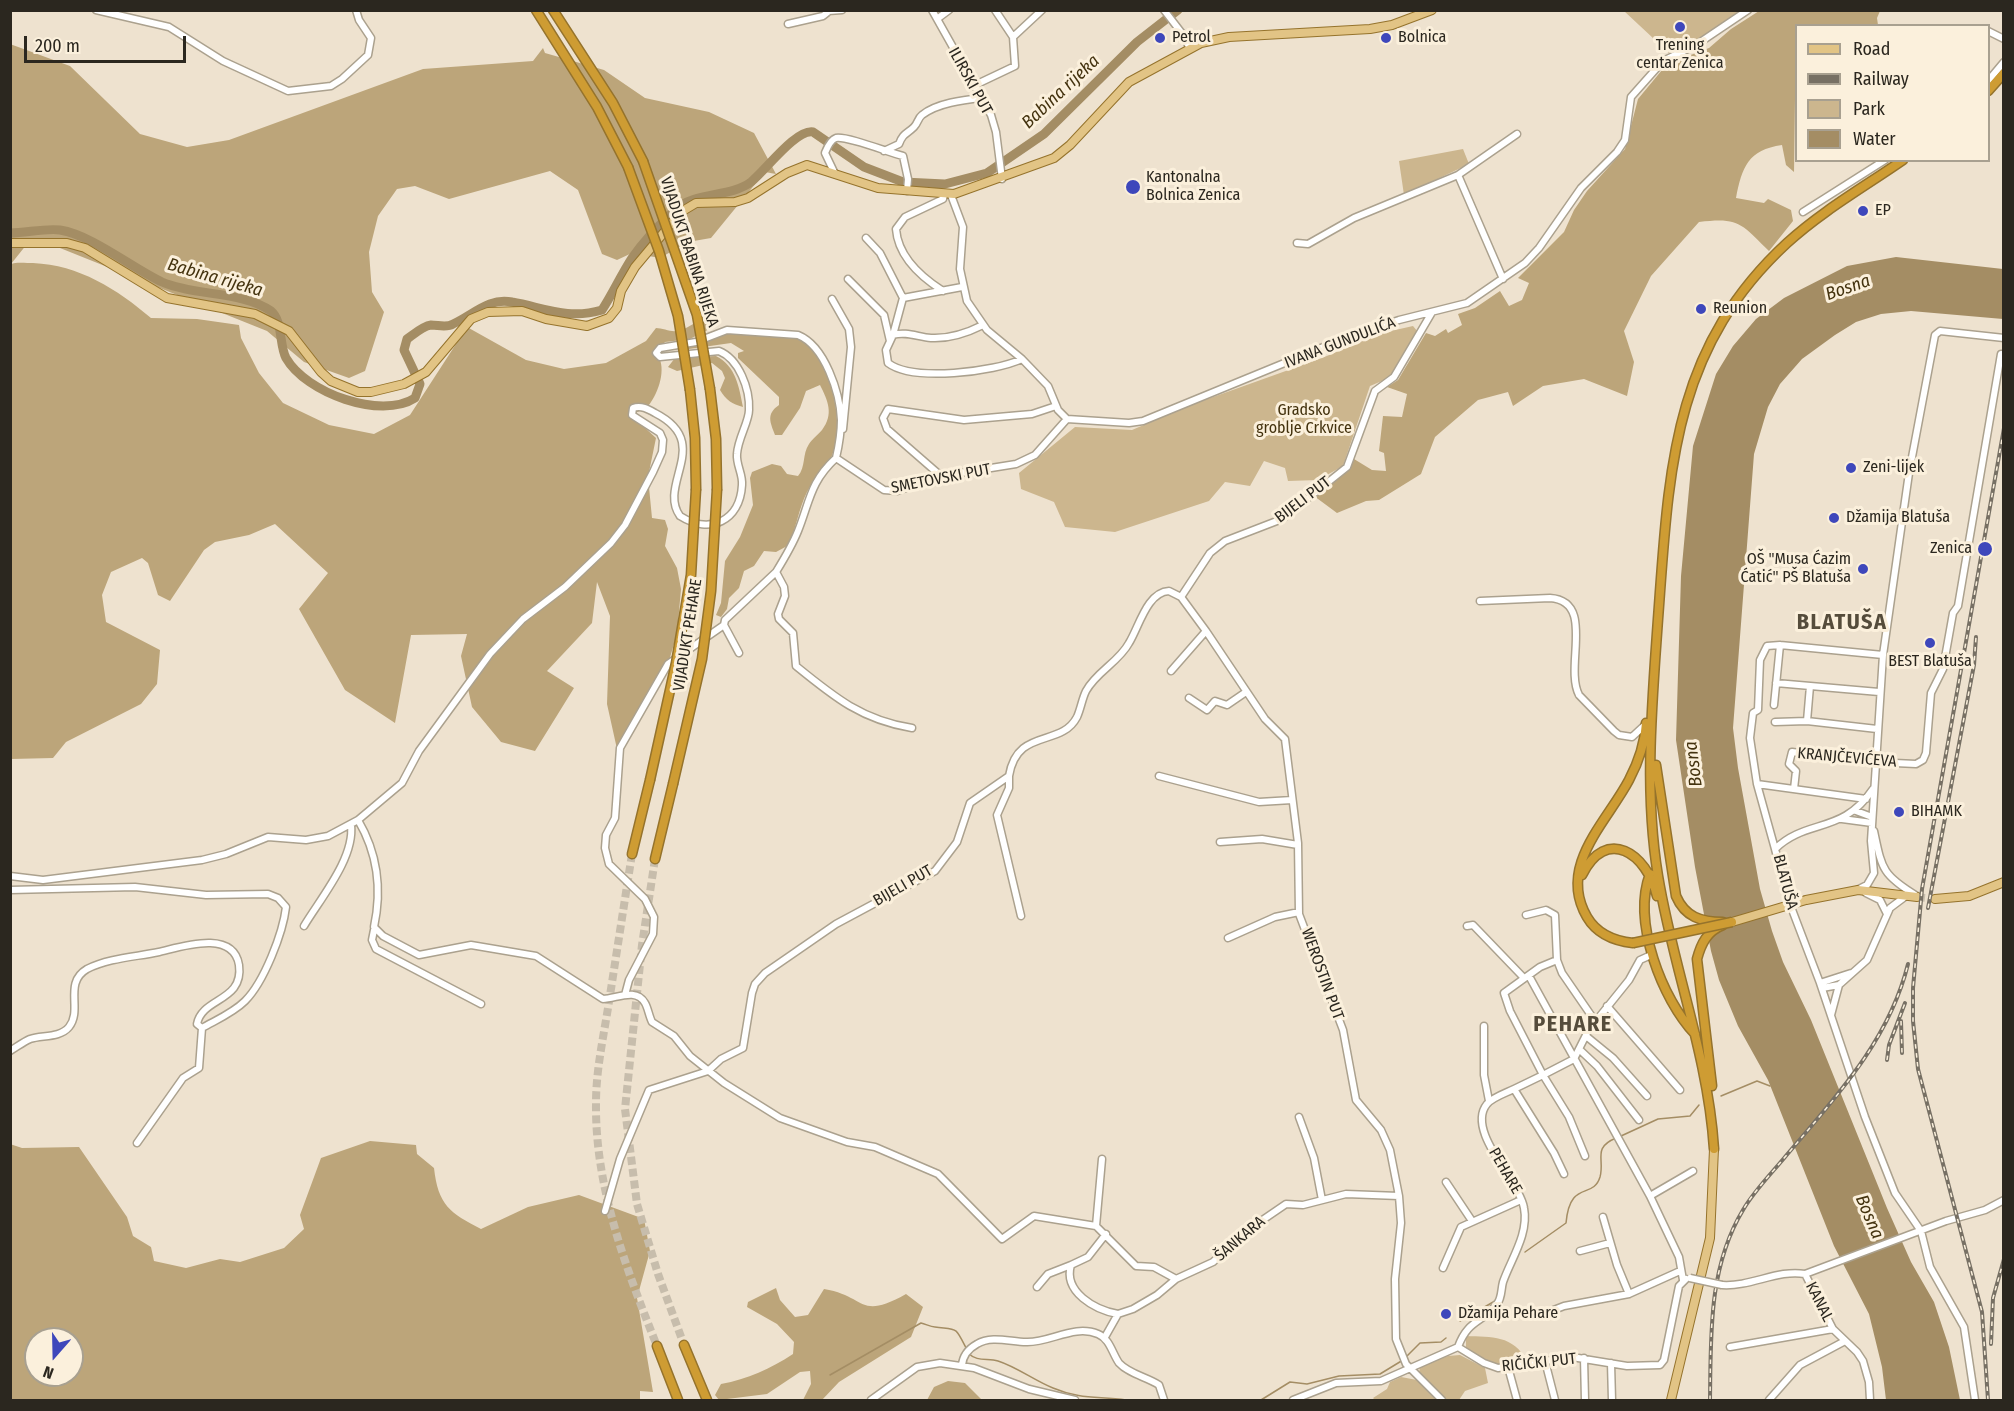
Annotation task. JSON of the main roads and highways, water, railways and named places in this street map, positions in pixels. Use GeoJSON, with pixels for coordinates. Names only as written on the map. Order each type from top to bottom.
{"type":"FeatureCollection","features":[{"type":"Feature","properties":{"kind":"highway","name":"VIJADUKT BABINA RIJEKA"},"geometry":{"type":"LineString","coordinates":[[536,10],[597,107],[628,167],[658,251],[678,316],[690,390],[695,438],[696,489]]}},
{"type":"Feature","properties":{"kind":"highway","name":"VIJADUKT BABINA RIJEKA"},"geometry":{"type":"LineString","coordinates":[[553,10],[613,103],[643,161],[697,315],[716,439],[717,489]]}},
{"type":"Feature","properties":{"kind":"highway"},"geometry":{"type":"LineString","coordinates":[[1990,90],[2004,73]]}},
{"type":"Feature","properties":{"kind":"highway"},"geometry":{"type":"LineString","coordinates":[[1714,1149],[1708,1092],[1660,887],[1650,786],[1654,679],[1674,450],[1684,404],[1709,343],[1744,289],[1777,252],[1834,206],[1900,162]]}},
{"type":"Feature","properties":{"kind":"highway","name":"VIJADUKT PEHARE"},"geometry":{"type":"LineString","coordinates":[[632,854],[676,663],[691,575],[696,489]]}},
{"type":"Feature","properties":{"kind":"highway","name":"VIJADUKT PEHARE"},"geometry":{"type":"LineString","coordinates":[[655,859],[702,659],[711,591],[717,489]]}},
{"type":"Feature","properties":{"kind":"highway"},"geometry":{"type":"LineString","coordinates":[[1654,679],[1648,694],[1646,724],[1636,765],[1617,802],[1588,844],[1578,874],[1579,896],[1585,914],[1597,929],[1614,940],[1633,943],[1732,922]]}},
{"type":"Feature","properties":{"kind":"highway"},"geometry":{"type":"LineString","coordinates":[[1654,679],[1657,695],[1656,769],[1672,880],[1678,901],[1689,914],[1706,922],[1732,922]]}},
{"type":"Feature","properties":{"kind":"highway"},"geometry":{"type":"LineString","coordinates":[[1579,896],[1582,875],[1592,858],[1600,853],[1618,850],[1633,853],[1650,874],[1669,948],[1679,970]]}},
{"type":"Feature","properties":{"kind":"highway"},"geometry":{"type":"LineString","coordinates":[[1650,874],[1646,907],[1651,955],[1683,1020],[1696,1036]]}},
{"type":"Feature","properties":{"kind":"highway"},"geometry":{"type":"LineString","coordinates":[[1714,1149],[1716,1115],[1697,959],[1700,946],[1717,927],[1732,922]]}},
{"type":"Feature","properties":{"kind":"highway"},"geometry":{"type":"LineString","coordinates":[[684,1345],[708,1401]]}},
{"type":"Feature","properties":{"kind":"highway"},"geometry":{"type":"LineString","coordinates":[[657,1346],[678,1401]]}},
{"type":"Feature","properties":{"kind":"main road"},"geometry":{"type":"LineString","coordinates":[[10,243],[67,243],[85,248],[167,298],[244,311],[267,320],[289,332],[321,372],[346,388],[358,392],[371,392],[404,384],[426,372],[471,319],[488,312],[522,311],[546,319],[587,326],[609,318],[617,308],[621,291],[635,267],[687,206],[704,202],[735,202],[748,198],[799,167],[820,167],[878,188],[907,186],[948,195],[1002,179],[1053,158],[1070,145],[1129,82],[1190,49],[1215,39],[1317,30],[1362,30],[1392,25],[1432,10]]}},
{"type":"Feature","properties":{"kind":"main road"},"geometry":{"type":"LineString","coordinates":[[1979,892],[2004,876]]}},
{"type":"Feature","properties":{"kind":"main road"},"geometry":{"type":"LineString","coordinates":[[1935,899],[1958,898],[2004,882]]}},
{"type":"Feature","properties":{"kind":"main road"},"geometry":{"type":"LineString","coordinates":[[1732,922],[1806,900],[1858,890],[1917,897]]}},
{"type":"Feature","properties":{"kind":"main road"},"geometry":{"type":"LineString","coordinates":[[1671,1401],[1710,1238],[1714,1149]]}},
{"type":"Feature","properties":{"kind":"water","name":"Bosna"},"geometry":{"type":"Polygon","coordinates":[[[1896,257],[2003,269],[2003,319],[1911,311],[1881,314],[1856,322],[1835,335],[1802,359],[1780,384],[1768,407],[1754,454],[1733,728],[1760,889],[1772,931],[1783,962],[1811,1020],[1887,1208],[1911,1262],[1934,1302],[1949,1347],[1960,1400],[1886,1400],[1882,1367],[1869,1314],[1834,1246],[1768,1080],[1738,1026],[1719,980],[1711,951],[1695,867],[1676,740],[1681,576],[1693,446],[1716,374],[1733,346],[1756,319],[1784,298],[1847,266],[1896,257]]]}},
{"type":"Feature","properties":{"kind":"waterway","name":"Babina rijeka"},"geometry":{"type":"LineString","coordinates":[[10,233],[54,230],[72,233],[98,245],[162,282],[189,290],[247,300],[260,305],[275,315],[286,358],[296,371],[310,382],[327,392],[365,404],[383,406],[401,404],[415,398],[420,384],[404,350],[407,339],[419,330],[431,325],[451,325],[488,304],[504,301],[567,313],[590,313],[602,310],[636,252],[675,210],[692,200],[743,187],[751,182],[790,143],[806,133],[813,132],[864,167],[903,182],[945,184],[987,173],[1044,134],[1137,42],[1178,10]]}},
{"type":"Feature","properties":{"kind":"waterway"},"geometry":{"type":"LineString","coordinates":[[1721,1096],[1757,1081],[1770,1086]]}},
{"type":"Feature","properties":{"kind":"waterway"},"geometry":{"type":"LineString","coordinates":[[1621,1136],[1658,1119],[1690,1116],[1699,1105]]}},
{"type":"Feature","properties":{"kind":"waterway"},"geometry":{"type":"LineString","coordinates":[[1525,1252],[1566,1223],[1572,1200],[1597,1184],[1601,1171],[1602,1150],[1616,1138]]}},
{"type":"Feature","properties":{"kind":"waterway"},"geometry":{"type":"LineString","coordinates":[[1460,1321],[1495,1301]]}},
{"type":"Feature","properties":{"kind":"waterway"},"geometry":{"type":"LineString","coordinates":[[830,1375],[921,1323],[931,1327],[955,1330],[966,1348]]}},
{"type":"Feature","properties":{"kind":"waterway"},"geometry":{"type":"LineString","coordinates":[[1406,1357],[1420,1343],[1441,1342],[1446,1338]]}},
{"type":"Feature","properties":{"kind":"waterway"},"geometry":{"type":"LineString","coordinates":[[968,1353],[979,1359],[994,1360],[1005,1364],[1063,1392],[1126,1400]]}},
{"type":"Feature","properties":{"kind":"waterway"},"geometry":{"type":"LineString","coordinates":[[1261,1400],[1290,1382],[1307,1384],[1339,1376],[1380,1374],[1403,1360]]}},
{"type":"Feature","properties":{"kind":"tunnel"},"geometry":{"type":"LineString","coordinates":[[632,854],[598,1067],[597,1135],[614,1227],[657,1346]]}},
{"type":"Feature","properties":{"kind":"tunnel"},"geometry":{"type":"LineString","coordinates":[[655,859],[642,945],[625,1109],[637,1204],[658,1274],[684,1345]]}},
{"type":"Feature","properties":{"kind":"tunnel"},"geometry":{"type":"LineString","coordinates":[[1917,897],[1935,899]]}},
{"type":"Feature","properties":{"kind":"railway"},"geometry":{"type":"LineString","coordinates":[[1988,1400],[1982,1312],[1918,1069],[1913,1021],[1913,988],[1922,889],[2004,428]]}},
{"type":"Feature","properties":{"kind":"railway"},"geometry":{"type":"LineString","coordinates":[[1928,908],[1974,665],[1976,637]]}},
{"type":"Feature","properties":{"kind":"railway"},"geometry":{"type":"LineString","coordinates":[[1710,1400],[1712,1327],[1717,1279],[1732,1232],[1752,1196],[1823,1113],[1874,1043],[1888,1018],[1908,964]]}},
{"type":"Feature","properties":{"kind":"railway"},"geometry":{"type":"LineString","coordinates":[[1887,1060],[1889,1045],[1905,1003]]}},
{"type":"Feature","properties":{"kind":"railway"},"geometry":{"type":"LineString","coordinates":[[1901,1021],[1902,1053]]}},
{"type":"Feature","properties":{"kind":"railway"},"geometry":{"type":"LineString","coordinates":[[1991,1344],[1993,1298],[2004,1259]]}},
{"type":"Feature","properties":{"kind":"place","name":"Trening centar Zenica"},"geometry":{"type":"Point","coordinates":[1680,27]}},
{"type":"Feature","properties":{"kind":"place","name":"Petrol"},"geometry":{"type":"Point","coordinates":[1160,38]}},
{"type":"Feature","properties":{"kind":"place","name":"Bolnica"},"geometry":{"type":"Point","coordinates":[1386,38]}},
{"type":"Feature","properties":{"kind":"place","name":"Kantonalna Bolnica Zenica"},"geometry":{"type":"Point","coordinates":[1133,187]}},
{"type":"Feature","properties":{"kind":"place","name":"EP"},"geometry":{"type":"Point","coordinates":[1863,211]}},
{"type":"Feature","properties":{"kind":"place","name":"Reunion"},"geometry":{"type":"Point","coordinates":[1701,309]}},
{"type":"Feature","properties":{"kind":"place","name":"Zeni-lijek"},"geometry":{"type":"Point","coordinates":[1851,468]}},
{"type":"Feature","properties":{"kind":"place","name":"Džamija Blatuša"},"geometry":{"type":"Point","coordinates":[1834,518]}},
{"type":"Feature","properties":{"kind":"place","name":"Zenica"},"geometry":{"type":"Point","coordinates":[1985,549]}},
{"type":"Feature","properties":{"kind":"place","name":"OŠ \"Musa Ćazim Ćatić\" PŠ Blatuša"},"geometry":{"type":"Point","coordinates":[1863,569]}},
{"type":"Feature","properties":{"kind":"place","name":"BEST Blatuša"},"geometry":{"type":"Point","coordinates":[1930,643]}},
{"type":"Feature","properties":{"kind":"place","name":"BIHAMK"},"geometry":{"type":"Point","coordinates":[1899,812]}},
{"type":"Feature","properties":{"kind":"place","name":"Džamija Pehare"},"geometry":{"type":"Point","coordinates":[1446,1314]}},
{"type":"Feature","properties":{"kind":"district","name":"BLATUŠA"},"geometry":{"type":"Point","coordinates":[1842,623]}},
{"type":"Feature","properties":{"kind":"district","name":"PEHARE"},"geometry":{"type":"Point","coordinates":[1573,1025]}},
{"type":"Feature","properties":{"kind":"park label","name":"Gradsko groblje Crkvice"},"geometry":{"type":"Point","coordinates":[1304,420]}}]}
